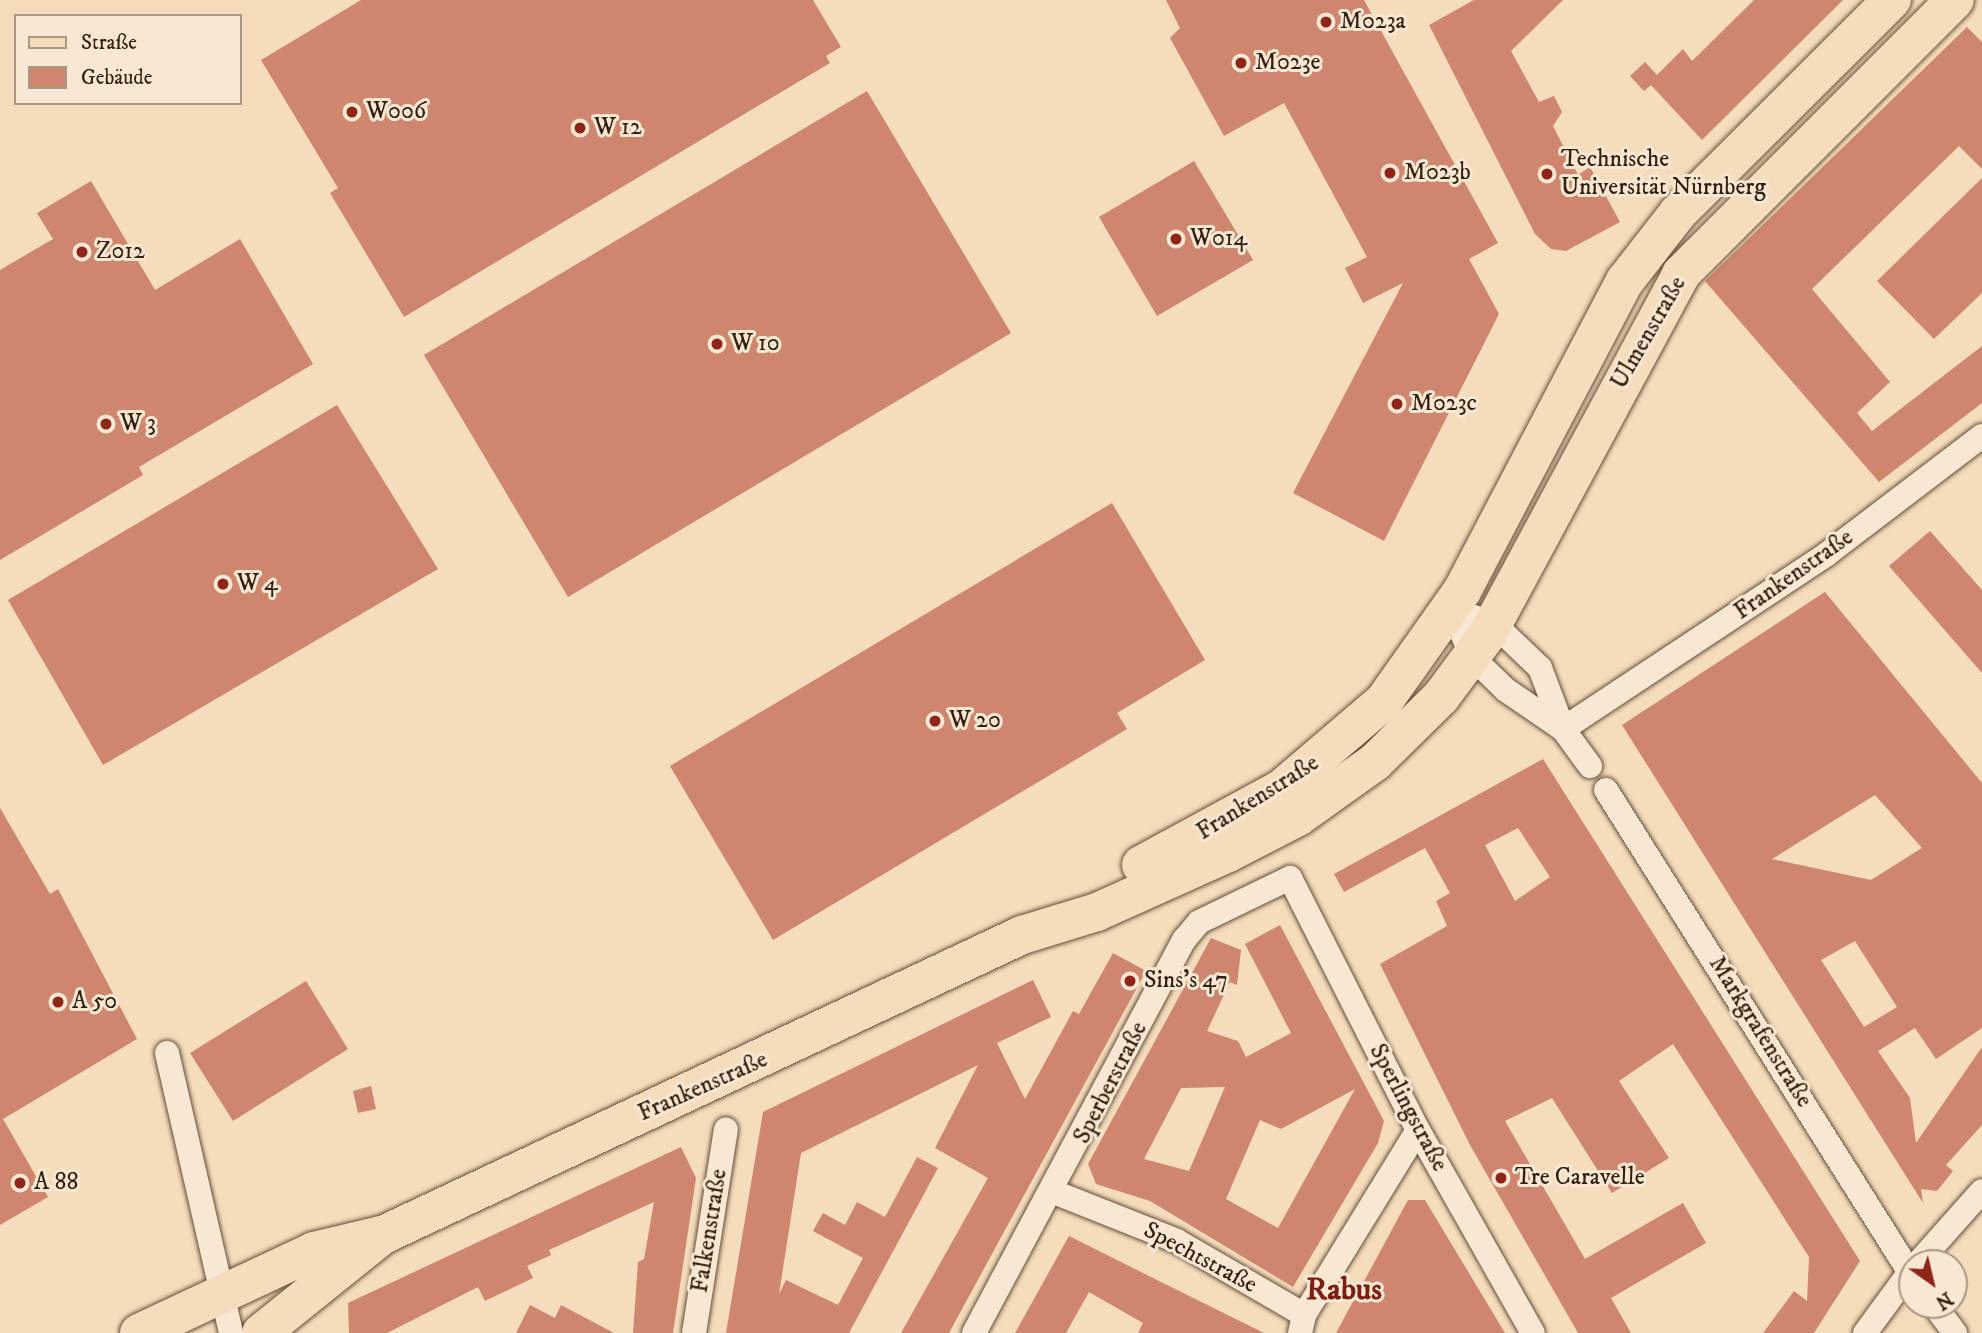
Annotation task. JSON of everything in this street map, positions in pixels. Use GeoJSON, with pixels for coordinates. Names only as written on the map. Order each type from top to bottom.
{"type":"FeatureCollection","features":[{"type":"Feature","properties":{"kind":"main road","name":"Ulmenstraße"},"geometry":{"type":"LineString","coordinates":[[1451,609],[1625,281],[1678,213],[1892,0]]}},
{"type":"Feature","properties":{"kind":"main road","name":"Ulmenstraße"},"geometry":{"type":"LineString","coordinates":[[1473,658],[1494,625],[1681,274],[1955,0]]}},
{"type":"Feature","properties":{"kind":"main road","name":"Frankenstraße"},"geometry":{"type":"LineString","coordinates":[[1022,936],[1084,892],[1266,799],[1320,760],[1384,701],[1451,609]]}},
{"type":"Feature","properties":{"kind":"main road","name":"Frankenstraße"},"geometry":{"type":"LineString","coordinates":[[261,1333],[383,1235],[1022,936],[1097,912],[1298,817],[1392,747],[1473,658]]}},
{"type":"Feature","properties":{"kind":"main road","name":"Frankenstraße"},"geometry":{"type":"LineString","coordinates":[[139,1333],[334,1243],[383,1235]]}},
{"type":"Feature","properties":{"kind":"street","name":"Frankenstraße"},"geometry":{"type":"LineString","coordinates":[[1563,729],[1827,554],[1982,436]]}},
{"type":"Feature","properties":{"kind":"street"},"geometry":{"type":"LineString","coordinates":[[1451,609],[1494,625],[1540,668],[1563,729],[1590,766]]}},
{"type":"Feature","properties":{"kind":"street"},"geometry":{"type":"LineString","coordinates":[[1451,609],[1473,658],[1506,690],[1563,729]]}},
{"type":"Feature","properties":{"kind":"street","name":"Markgrafenstraße"},"geometry":{"type":"LineString","coordinates":[[1606,790],[1900,1249]]}},
{"type":"Feature","properties":{"kind":"street","name":"Sperlingstraße"},"geometry":{"type":"LineString","coordinates":[[1290,878],[1418,1130],[1533,1333]]}},
{"type":"Feature","properties":{"kind":"street","name":"Sperberstraße"},"geometry":{"type":"LineString","coordinates":[[974,1333],[1054,1192],[1184,940],[1199,922],[1290,878]]}},
{"type":"Feature","properties":{"kind":"street"},"geometry":{"type":"LineString","coordinates":[[167,1053],[227,1293],[231,1333]]}},
{"type":"Feature","properties":{"kind":"street","name":"Falkenstraße"},"geometry":{"type":"LineString","coordinates":[[694,1333],[726,1129]]}},
{"type":"Feature","properties":{"kind":"street"},"geometry":{"type":"LineString","coordinates":[[1302,1324],[1418,1130]]}},
{"type":"Feature","properties":{"kind":"street"},"geometry":{"type":"LineString","coordinates":[[1931,1249],[1982,1191]]}},
{"type":"Feature","properties":{"kind":"street","name":"Spechtstraße"},"geometry":{"type":"LineString","coordinates":[[1054,1192],[1177,1241],[1302,1324]]}},
{"type":"Feature","properties":{"kind":"street"},"geometry":{"type":"LineString","coordinates":[[1865,1333],[1898,1290]]}},
{"type":"Feature","properties":{"kind":"building","name":"W 12"},"geometry":{"type":"Polygon","coordinates":[[[361,0],[813,0],[841,47],[826,56],[830,63],[404,317],[330,193],[338,188],[261,60],[361,0]]]}},
{"type":"Feature","properties":{"kind":"building"},"geometry":{"type":"Polygon","coordinates":[[[1166,0],[1364,0],[1498,243],[1469,259],[1499,314],[1384,541],[1293,493],[1403,283],[1363,303],[1345,268],[1367,257],[1284,103],[1224,136],[1170,38],[1180,28],[1166,0]]]}},
{"type":"Feature","properties":{"kind":"building"},"geometry":{"type":"Polygon","coordinates":[[[1474,0],[1563,0],[1511,51],[1539,102],[1554,96],[1562,112],[1553,126],[1578,175],[1590,167],[1620,222],[1566,251],[1551,249],[1535,234],[1429,25],[1474,0]]]}},
{"type":"Feature","properties":{"kind":"building"},"geometry":{"type":"Polygon","coordinates":[[[1754,0],[1843,0],[1702,140],[1651,85],[1644,91],[1630,76],[1645,62],[1657,75],[1683,49],[1692,61],[1754,0]]]}},
{"type":"Feature","properties":{"kind":"building"},"geometry":{"type":"Polygon","coordinates":[[[1967,27],[1982,42],[1982,169],[1959,146],[1812,289],[1890,382],[1857,413],[1872,431],[1982,346],[1982,403],[1879,482],[1705,281],[1967,27]]]}},
{"type":"Feature","properties":{"kind":"building","name":"W 10"},"geometry":{"type":"Polygon","coordinates":[[[867,91],[1011,333],[568,597],[424,355],[867,91]]]}},
{"type":"Feature","properties":{"kind":"building","name":"W014"},"geometry":{"type":"Polygon","coordinates":[[[1194,161],[1253,260],[1157,316],[1099,217],[1194,161]]]}},
{"type":"Feature","properties":{"kind":"building"},"geometry":{"type":"Polygon","coordinates":[[[1982,178],[1982,293],[1934,339],[1877,281],[1982,178]]]}},
{"type":"Feature","properties":{"kind":"building","name":"W 3"},"geometry":{"type":"Polygon","coordinates":[[[91,181],[155,290],[240,239],[313,364],[139,467],[143,475],[0,560],[0,270],[53,239],[37,213],[91,181]]]}},
{"type":"Feature","properties":{"kind":"building","name":"W 4"},"geometry":{"type":"Polygon","coordinates":[[[337,405],[438,569],[103,765],[8,600],[337,405]]]}},
{"type":"Feature","properties":{"kind":"building","name":"W 20"},"geometry":{"type":"Polygon","coordinates":[[[1112,503],[1205,660],[1117,713],[1127,729],[773,940],[670,766],[1112,503]]]}},
{"type":"Feature","properties":{"kind":"building"},"geometry":{"type":"Polygon","coordinates":[[[1930,531],[1982,590],[1982,673],[1889,566],[1930,531]]]}},
{"type":"Feature","properties":{"kind":"building"},"geometry":{"type":"Polygon","coordinates":[[[1825,592],[1982,783],[1982,1028],[1936,1059],[1915,1028],[1878,1051],[1910,1098],[1916,1143],[1982,1047],[1982,1125],[1946,1165],[1953,1171],[1937,1191],[1921,1189],[1923,1203],[1622,725],[1825,592]],[[1875,795],[1772,859],[1871,880],[1922,848],[1875,795]],[[1855,941],[1821,960],[1864,1027],[1897,1007],[1855,941]]]}},
{"type":"Feature","properties":{"kind":"building"},"geometry":{"type":"Polygon","coordinates":[[[1543,759],[1860,1261],[1814,1333],[1763,1333],[1794,1291],[1807,1301],[1809,1257],[1673,1044],[1619,1081],[1669,1158],[1612,1193],[1552,1098],[1505,1121],[1585,1259],[1683,1203],[1706,1243],[1611,1298],[1631,1333],[1578,1333],[1470,1145],[1380,964],[1447,926],[1436,901],[1450,893],[1425,848],[1344,892],[1334,874],[1543,759]],[[1518,828],[1485,845],[1515,901],[1550,877],[1518,828]]]}},
{"type":"Feature","properties":{"kind":"building","name":"A 50"},"geometry":{"type":"Polygon","coordinates":[[[0,808],[50,894],[58,889],[137,1039],[3,1119],[48,1197],[0,1225],[0,808]]]}},
{"type":"Feature","properties":{"kind":"building"},"geometry":{"type":"Polygon","coordinates":[[[1280,925],[1384,1121],[1378,1143],[1293,1287],[1150,1201],[1096,1184],[1088,1164],[1211,938],[1241,950],[1237,985],[1230,982],[1207,1031],[1238,1041],[1246,1057],[1291,1033],[1245,944],[1280,925]],[[1225,1087],[1181,1088],[1144,1159],[1189,1171],[1225,1087]],[[1355,1089],[1281,1129],[1260,1120],[1226,1199],[1278,1228],[1355,1089]]]}},
{"type":"Feature","properties":{"kind":"building"},"geometry":{"type":"Polygon","coordinates":[[[1113,953],[1146,971],[949,1333],[901,1333],[988,1178],[935,1148],[978,1065],[801,1153],[779,1294],[786,1280],[838,1305],[863,1258],[813,1231],[823,1213],[845,1225],[857,1202],[885,1217],[917,1157],[938,1168],[849,1333],[726,1333],[763,1112],[1033,980],[1051,1017],[997,1043],[1025,1099],[1073,1011],[1079,1014],[1113,953]]]}},
{"type":"Feature","properties":{"kind":"building"},"geometry":{"type":"Polygon","coordinates":[[[306,981],[348,1049],[233,1121],[190,1053],[306,981]]]}},
{"type":"Feature","properties":{"kind":"building"},"geometry":{"type":"Polygon","coordinates":[[[371,1086],[376,1109],[358,1113],[353,1091],[371,1086]]]}},
{"type":"Feature","properties":{"kind":"building"},"geometry":{"type":"Polygon","coordinates":[[[681,1147],[696,1178],[673,1333],[633,1333],[638,1262],[644,1259],[654,1202],[549,1250],[551,1255],[527,1266],[533,1278],[485,1301],[478,1287],[387,1333],[349,1333],[348,1303],[681,1147]]]}},
{"type":"Feature","properties":{"kind":"building"},"geometry":{"type":"Polygon","coordinates":[[[1408,1200],[1425,1200],[1505,1333],[1336,1333],[1408,1200]]]}},
{"type":"Feature","properties":{"kind":"building"},"geometry":{"type":"Polygon","coordinates":[[[1069,1236],[1264,1333],[1138,1333],[1143,1323],[1089,1292],[1066,1333],[1015,1333],[1069,1236]]]}},
{"type":"Feature","properties":{"kind":"building"},"geometry":{"type":"Polygon","coordinates":[[[530,1305],[555,1318],[561,1305],[614,1333],[516,1333],[530,1305]]]}},
{"type":"Feature","properties":{"kind":"place","name":"M023a"},"geometry":{"type":"Point","coordinates":[1326,22]}},
{"type":"Feature","properties":{"kind":"place","name":"M023e"},"geometry":{"type":"Point","coordinates":[1241,63]}},
{"type":"Feature","properties":{"kind":"place","name":"W006"},"geometry":{"type":"Point","coordinates":[352,112]}},
{"type":"Feature","properties":{"kind":"place","name":"W 12"},"geometry":{"type":"Point","coordinates":[580,128]}},
{"type":"Feature","properties":{"kind":"place","name":"M023b"},"geometry":{"type":"Point","coordinates":[1390,173]}},
{"type":"Feature","properties":{"kind":"place","name":"Technische Universität Nürnberg"},"geometry":{"type":"Point","coordinates":[1547,174]}},
{"type":"Feature","properties":{"kind":"place","name":"W014"},"geometry":{"type":"Point","coordinates":[1176,239]}},
{"type":"Feature","properties":{"kind":"place","name":"Z012"},"geometry":{"type":"Point","coordinates":[82,252]}},
{"type":"Feature","properties":{"kind":"place","name":"W 10"},"geometry":{"type":"Point","coordinates":[717,344]}},
{"type":"Feature","properties":{"kind":"place","name":"M023c"},"geometry":{"type":"Point","coordinates":[1397,404]}},
{"type":"Feature","properties":{"kind":"place","name":"W 3"},"geometry":{"type":"Point","coordinates":[106,424]}},
{"type":"Feature","properties":{"kind":"place","name":"W 4"},"geometry":{"type":"Point","coordinates":[223,584]}},
{"type":"Feature","properties":{"kind":"place","name":"W 20"},"geometry":{"type":"Point","coordinates":[935,721]}},
{"type":"Feature","properties":{"kind":"place","name":"Sins's 47"},"geometry":{"type":"Point","coordinates":[1130,981]}},
{"type":"Feature","properties":{"kind":"place","name":"A 50"},"geometry":{"type":"Point","coordinates":[58,1002]}},
{"type":"Feature","properties":{"kind":"place","name":"Tre Caravelle"},"geometry":{"type":"Point","coordinates":[1501,1178]}},
{"type":"Feature","properties":{"kind":"place","name":"A 88"},"geometry":{"type":"Point","coordinates":[20,1183]}},
{"type":"Feature","properties":{"kind":"district","name":"Rabus"},"geometry":{"type":"Point","coordinates":[1344,1290]}}]}
